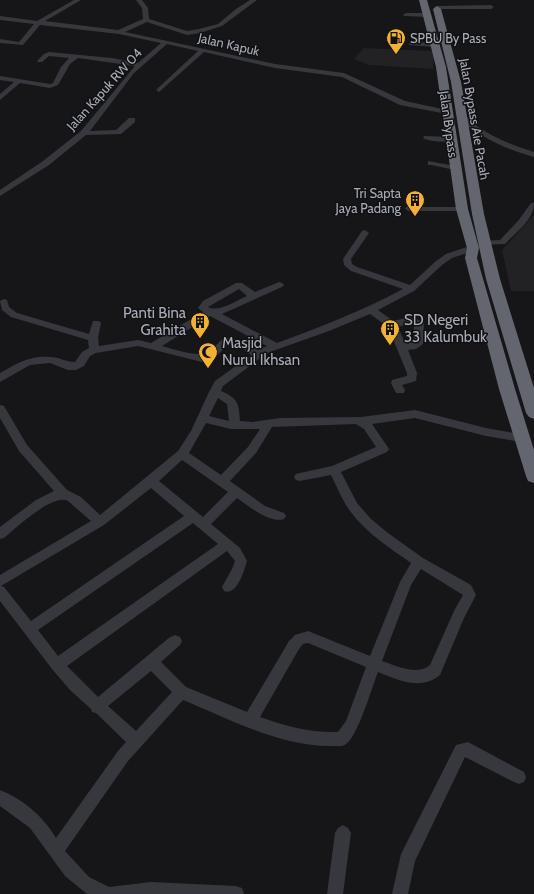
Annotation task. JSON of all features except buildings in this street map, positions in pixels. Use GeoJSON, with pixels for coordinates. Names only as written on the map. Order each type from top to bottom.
{"type":"FeatureCollection","features":[{"type":"Feature","properties":{"kind":"highway","name":"Jalan Bypass"},"geometry":{"type":"LineString","coordinates":[[423,0],[441,67],[450,139],[462,210],[479,246],[502,312],[534,413]]}},
{"type":"Feature","properties":{"kind":"highway","name":"Jalan Bypass Aie Pacah"},"geometry":{"type":"LineString","coordinates":[[435,4],[447,42],[462,117],[478,214],[479,246]]}},
{"type":"Feature","properties":{"kind":"highway"},"geometry":{"type":"LineString","coordinates":[[479,246],[471,258],[534,476]]}},
{"type":"Feature","properties":{"kind":"street"},"geometry":{"type":"LineString","coordinates":[[0,41],[21,44],[39,22],[78,0]]}},
{"type":"Feature","properties":{"kind":"street"},"geometry":{"type":"LineString","coordinates":[[139,0],[145,8],[147,20]]}},
{"type":"Feature","properties":{"kind":"street"},"geometry":{"type":"LineString","coordinates":[[119,32],[147,20],[187,33],[200,31],[220,25],[238,10],[254,0]]}},
{"type":"Feature","properties":{"kind":"street"},"geometry":{"type":"LineString","coordinates":[[435,4],[491,7]]}},
{"type":"Feature","properties":{"kind":"street"},"geometry":{"type":"LineString","coordinates":[[406,15],[428,15]]}},
{"type":"Feature","properties":{"kind":"street"},"geometry":{"type":"LineString","coordinates":[[0,25],[3,18]]}},
{"type":"Feature","properties":{"kind":"street","name":"Jalan Kapuk"},"geometry":{"type":"LineString","coordinates":[[3,18],[119,32],[275,66],[318,70],[344,75],[403,103],[447,112]]}},
{"type":"Feature","properties":{"kind":"street","name":"Jalan Kapuk RW 04"},"geometry":{"type":"LineString","coordinates":[[0,194],[46,163],[84,132],[139,65],[166,42]]}},
{"type":"Feature","properties":{"kind":"street"},"geometry":{"type":"LineString","coordinates":[[411,44],[435,45]]}},
{"type":"Feature","properties":{"kind":"street"},"geometry":{"type":"LineString","coordinates":[[159,90],[203,50]]}},
{"type":"Feature","properties":{"kind":"street"},"geometry":{"type":"LineString","coordinates":[[40,61],[49,54],[105,59],[139,65]]}},
{"type":"Feature","properties":{"kind":"street"},"geometry":{"type":"LineString","coordinates":[[0,78],[50,86],[56,84],[69,60],[74,56]]}},
{"type":"Feature","properties":{"kind":"street"},"geometry":{"type":"LineString","coordinates":[[0,98],[19,81]]}},
{"type":"Feature","properties":{"kind":"street"},"geometry":{"type":"LineString","coordinates":[[462,117],[498,141],[534,155]]}},
{"type":"Feature","properties":{"kind":"street"},"geometry":{"type":"LineString","coordinates":[[84,132],[118,132],[132,120]]}},
{"type":"Feature","properties":{"kind":"street"},"geometry":{"type":"LineString","coordinates":[[427,138],[450,139]]}},
{"type":"Feature","properties":{"kind":"street"},"geometry":{"type":"LineString","coordinates":[[432,163],[455,168]]}},
{"type":"Feature","properties":{"kind":"street"},"geometry":{"type":"LineString","coordinates":[[0,581],[100,522],[182,454],[196,433],[219,384],[258,355],[275,346],[326,329],[371,310],[411,289],[439,263],[449,256],[479,246],[502,242],[521,222],[534,205]]}},
{"type":"Feature","properties":{"kind":"street"},"geometry":{"type":"LineString","coordinates":[[410,209],[462,210]]}},
{"type":"Feature","properties":{"kind":"street"},"geometry":{"type":"LineString","coordinates":[[365,233],[347,259],[348,265],[354,269],[411,289]]}},
{"type":"Feature","properties":{"kind":"street"},"geometry":{"type":"LineString","coordinates":[[254,296],[241,286],[237,285],[206,303],[203,308],[275,346]]}},
{"type":"Feature","properties":{"kind":"street"},"geometry":{"type":"LineString","coordinates":[[152,347],[210,312],[222,311],[279,285]]}},
{"type":"Feature","properties":{"kind":"street"},"geometry":{"type":"LineString","coordinates":[[4,302],[5,308],[14,315],[93,338]]}},
{"type":"Feature","properties":{"kind":"street"},"geometry":{"type":"LineString","coordinates":[[371,310],[392,325],[412,373],[412,378],[396,383],[400,390]]}},
{"type":"Feature","properties":{"kind":"street"},"geometry":{"type":"LineString","coordinates":[[392,325],[410,320],[420,323],[418,344],[413,346],[402,346]]}},
{"type":"Feature","properties":{"kind":"street"},"geometry":{"type":"LineString","coordinates":[[94,350],[93,338],[96,323]]}},
{"type":"Feature","properties":{"kind":"street"},"geometry":{"type":"LineString","coordinates":[[245,346],[254,336]]}},
{"type":"Feature","properties":{"kind":"street"},"geometry":{"type":"LineString","coordinates":[[0,378],[27,362],[51,360],[68,366],[76,366],[80,364],[86,354],[94,350],[138,343],[201,359],[210,358],[227,340],[245,346],[258,355]]}},
{"type":"Feature","properties":{"kind":"street"},"geometry":{"type":"LineString","coordinates":[[214,392],[231,401],[233,405],[234,425]]}},
{"type":"Feature","properties":{"kind":"street"},"geometry":{"type":"LineString","coordinates":[[0,409],[23,448],[63,494],[69,496],[100,522]]}},
{"type":"Feature","properties":{"kind":"street"},"geometry":{"type":"LineString","coordinates":[[203,418],[234,425],[253,426],[269,423],[348,419],[362,421],[415,414],[486,432],[522,438]]}},
{"type":"Feature","properties":{"kind":"street"},"geometry":{"type":"LineString","coordinates":[[300,477],[334,470],[383,449],[368,426],[362,421]]}},
{"type":"Feature","properties":{"kind":"street"},"geometry":{"type":"LineString","coordinates":[[222,482],[252,450],[269,423]]}},
{"type":"Feature","properties":{"kind":"street"},"geometry":{"type":"LineString","coordinates":[[182,454],[261,509],[280,516]]}},
{"type":"Feature","properties":{"kind":"street"},"geometry":{"type":"LineString","coordinates":[[250,720],[297,640],[302,638],[308,637],[397,673],[407,676],[428,676],[435,670],[459,614],[470,595],[467,589],[419,562],[379,532],[353,506],[334,470]]}},
{"type":"Feature","properties":{"kind":"street"},"geometry":{"type":"LineString","coordinates":[[151,481],[236,552],[241,561],[238,571],[228,587]]}},
{"type":"Feature","properties":{"kind":"street"},"geometry":{"type":"LineString","coordinates":[[204,524],[236,492]]}},
{"type":"Feature","properties":{"kind":"street"},"geometry":{"type":"LineString","coordinates":[[0,534],[47,499],[63,494]]}},
{"type":"Feature","properties":{"kind":"street"},"geometry":{"type":"LineString","coordinates":[[29,629],[194,516]]}},
{"type":"Feature","properties":{"kind":"street"},"geometry":{"type":"LineString","coordinates":[[57,665],[227,544]]}},
{"type":"Feature","properties":{"kind":"street"},"geometry":{"type":"LineString","coordinates":[[152,662],[181,692],[250,720],[288,733],[331,741],[342,739],[351,725],[406,582],[419,562]]}},
{"type":"Feature","properties":{"kind":"street"},"geometry":{"type":"LineString","coordinates":[[0,591],[57,665],[97,707],[136,741]]}},
{"type":"Feature","properties":{"kind":"street"},"geometry":{"type":"LineString","coordinates":[[97,707],[175,641]]}},
{"type":"Feature","properties":{"kind":"street"},"geometry":{"type":"LineString","coordinates":[[56,851],[123,756],[181,692]]}},
{"type":"Feature","properties":{"kind":"street"},"geometry":{"type":"LineString","coordinates":[[400,894],[407,860],[461,750],[468,749],[519,777]]}},
{"type":"Feature","properties":{"kind":"street"},"geometry":{"type":"LineString","coordinates":[[0,797],[22,811],[40,827],[56,851],[86,885],[96,891],[106,894]]}},
{"type":"Feature","properties":{"kind":"street"},"geometry":{"type":"LineString","coordinates":[[335,894],[344,833]]}},
{"type":"Feature","properties":{"kind":"street"},"geometry":{"type":"LineString","coordinates":[[112,894],[151,890],[236,894]]}},
{"type":"Feature","properties":{"kind":"shaded area","name":"SPBU By Pass"},"geometry":{"type":"Polygon","coordinates":[[[364,48],[434,51],[433,69],[369,65],[354,59],[364,48]]]}},
{"type":"Feature","properties":{"kind":"shaded area"},"geometry":{"type":"Polygon","coordinates":[[[534,215],[534,291],[511,291],[502,250],[534,215]]]}},
{"type":"Feature","properties":{"kind":"place","name":"SPBU By Pass"},"geometry":{"type":"Point","coordinates":[396,55]}},
{"type":"Feature","properties":{"kind":"place","name":"Tri Sapta Jaya Padang"},"geometry":{"type":"Point","coordinates":[415,217]}},
{"type":"Feature","properties":{"kind":"place","name":"Panti Bina Grahita"},"geometry":{"type":"Point","coordinates":[200,339]}},
{"type":"Feature","properties":{"kind":"place","name":"SD Negeri 33 Kalumbuk"},"geometry":{"type":"Point","coordinates":[390,346]}},
{"type":"Feature","properties":{"kind":"place","name":"Masjid Nurul Ikhsan"},"geometry":{"type":"Point","coordinates":[208,369]}}]}
